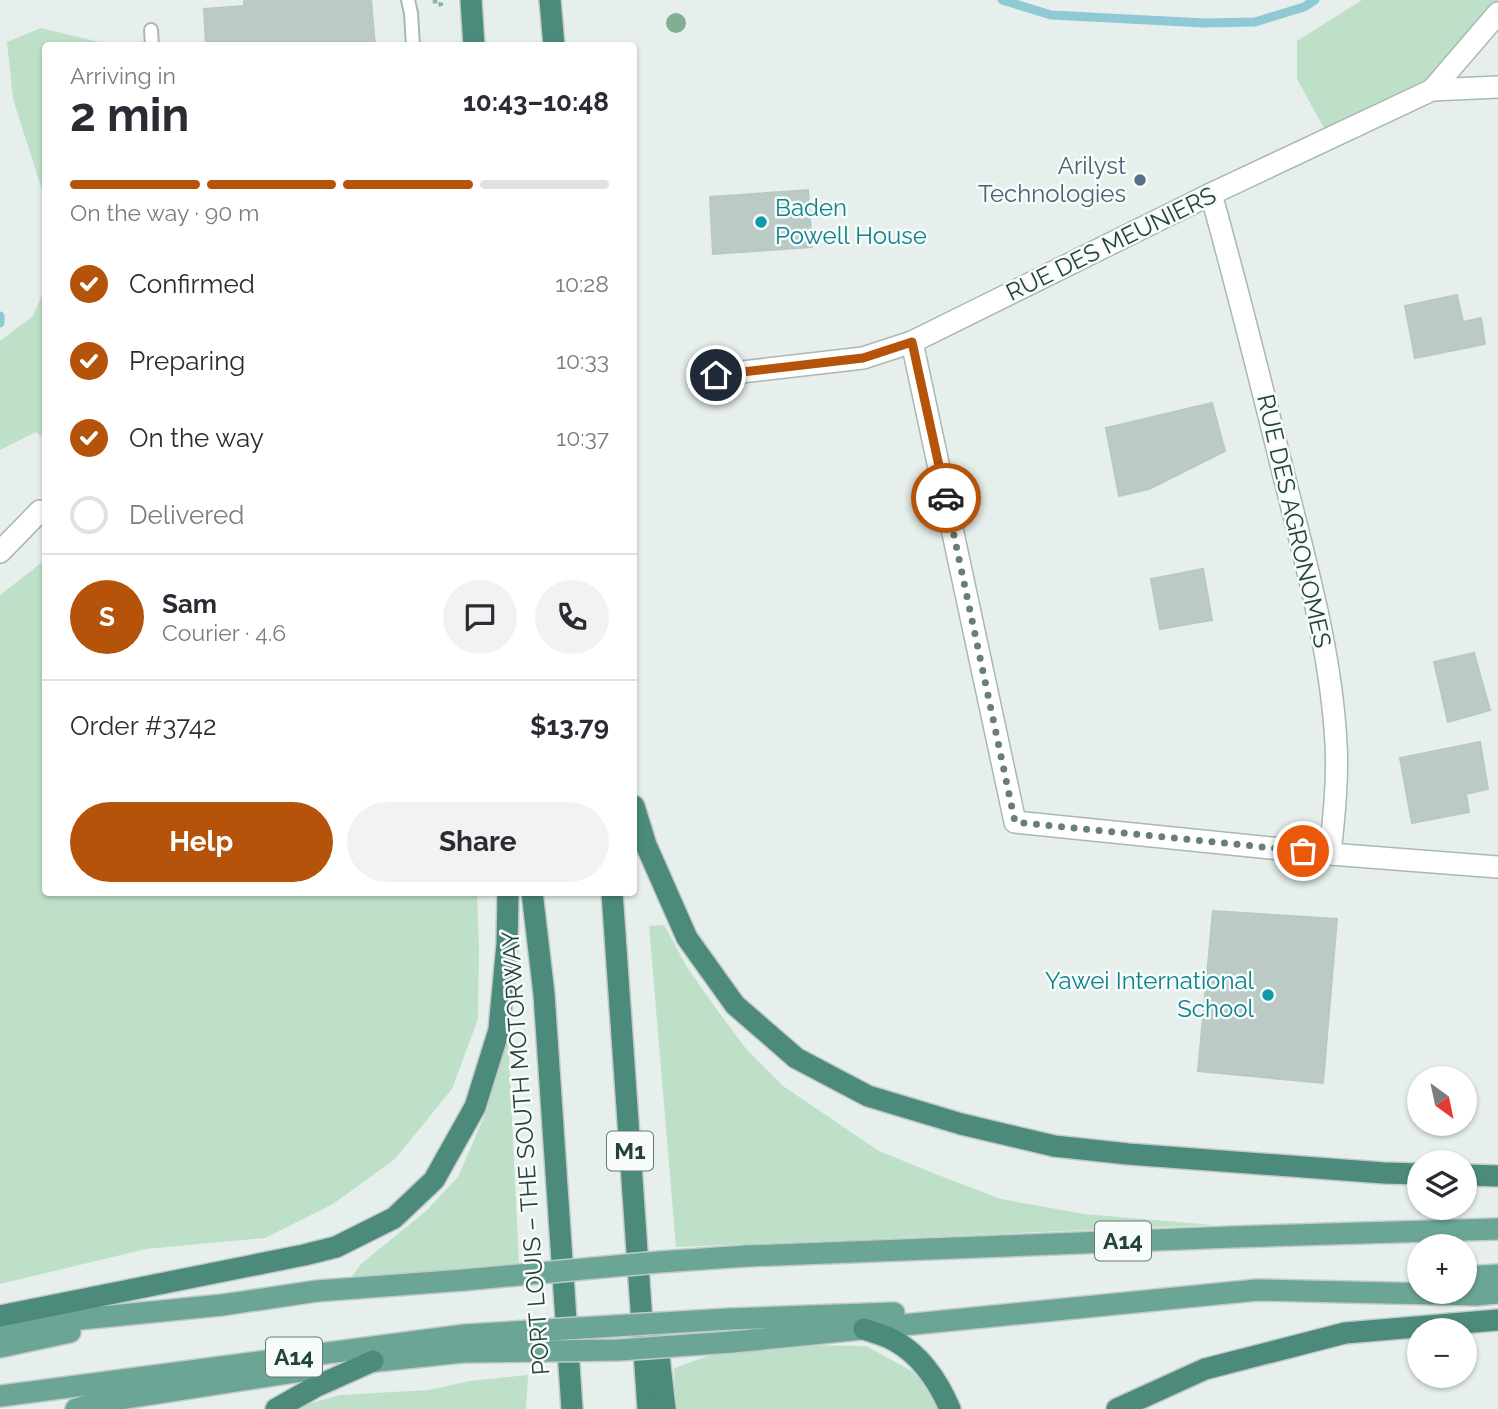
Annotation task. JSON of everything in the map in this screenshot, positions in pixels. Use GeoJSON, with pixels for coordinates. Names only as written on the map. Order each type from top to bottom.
{"type":"FeatureCollection","features":[{"type":"Feature","properties":{"kind":"highway"},"geometry":{"type":"LineString","coordinates":[[471,0],[474,42]]}},
{"type":"Feature","properties":{"kind":"highway"},"geometry":{"type":"LineString","coordinates":[[550,0],[554,42]]}},
{"type":"Feature","properties":{"kind":"highway"},"geometry":{"type":"LineString","coordinates":[[637,816],[646,845],[687,938],[735,1005],[796,1058],[868,1096],[961,1124],[1054,1146],[1128,1154],[1407,1174]]}},
{"type":"Feature","properties":{"kind":"highway"},"geometry":{"type":"LineString","coordinates":[[0,1316],[304,1255],[336,1247],[394,1218],[434,1180],[475,1107],[499,1030],[507,944],[508,896]]}},
{"type":"Feature","properties":{"kind":"highway","name":"PORT LOUIS – THE SOUTH MOTORWAY"},"geometry":{"type":"LineString","coordinates":[[532,896],[544,994],[572,1409]]}},
{"type":"Feature","properties":{"kind":"highway","name":"M1"},"geometry":{"type":"LineString","coordinates":[[612,896],[648,1409]]}},
{"type":"Feature","properties":{"kind":"highway"},"geometry":{"type":"LineString","coordinates":[[615,940],[632,1012],[644,1228],[665,1409]]}},
{"type":"Feature","properties":{"kind":"highway"},"geometry":{"type":"LineString","coordinates":[[1477,1175],[1498,1176]]}},
{"type":"Feature","properties":{"kind":"highway"},"geometry":{"type":"LineString","coordinates":[[1117,1409],[1205,1369],[1345,1333],[1498,1320]]}},
{"type":"Feature","properties":{"kind":"highway"},"geometry":{"type":"LineString","coordinates":[[864,1329],[894,1340],[915,1355],[931,1374],[950,1409]]}},
{"type":"Feature","properties":{"kind":"highway"},"geometry":{"type":"LineString","coordinates":[[276,1409],[315,1387],[373,1361]]}},
{"type":"Feature","properties":{"kind":"main road","name":"A14"},"geometry":{"type":"LineString","coordinates":[[0,1347],[168,1311],[317,1291],[659,1262],[747,1256],[1498,1229]]}},
{"type":"Feature","properties":{"kind":"main road"},"geometry":{"type":"LineString","coordinates":[[1477,1276],[1498,1275]]}},
{"type":"Feature","properties":{"kind":"main road","name":"A14"},"geometry":{"type":"LineString","coordinates":[[0,1396],[124,1379],[729,1319],[1064,1308],[1256,1290],[1407,1281]]}},
{"type":"Feature","properties":{"kind":"main road"},"geometry":{"type":"LineString","coordinates":[[1256,1290],[1476,1295],[1498,1293]]}},
{"type":"Feature","properties":{"kind":"main road"},"geometry":{"type":"LineString","coordinates":[[76,1409],[100,1402],[373,1361],[464,1344],[619,1350],[732,1342],[1064,1308]]}},
{"type":"Feature","properties":{"kind":"main road"},"geometry":{"type":"LineString","coordinates":[[0,1327],[168,1311]]}},
{"type":"Feature","properties":{"kind":"main road"},"geometry":{"type":"LineString","coordinates":[[124,1379],[295,1371]]}},
{"type":"Feature","properties":{"kind":"street"},"geometry":{"type":"LineString","coordinates":[[1432,90],[1498,13]]}},
{"type":"Feature","properties":{"kind":"street","name":"RUE DES MEUNIERS"},"geometry":{"type":"LineString","coordinates":[[716,375],[863,358],[912,342],[1211,194],[1432,90],[1498,88]]}},
{"type":"Feature","properties":{"kind":"street","name":"RUE DES AGRONOMES"},"geometry":{"type":"LineString","coordinates":[[1211,194],[1241,302],[1325,643],[1336,746],[1336,794],[1330,854]]}},
{"type":"Feature","properties":{"kind":"street"},"geometry":{"type":"LineString","coordinates":[[912,342],[1015,822],[1330,854],[1498,867]]}},
{"type":"Feature","properties":{"kind":"street"},"geometry":{"type":"LineString","coordinates":[[0,552],[42,509]]}},
{"type":"Feature","properties":{"kind":"lane"},"geometry":{"type":"LineString","coordinates":[[408,0],[413,42]]}},
{"type":"Feature","properties":{"kind":"lane"},"geometry":{"type":"LineString","coordinates":[[151,30],[152,42]]}},
{"type":"Feature","properties":{"kind":"path"},"geometry":{"type":"LineString","coordinates":[[435,0],[435,5],[440,4],[440,0]]}},
{"type":"Feature","properties":{"kind":"green space"},"geometry":{"type":"Polygon","coordinates":[[[1362,0],[1498,0],[1498,10],[1421,96],[1331,141],[1297,79],[1297,41],[1362,0]]]}},
{"type":"Feature","properties":{"kind":"green space"},"geometry":{"type":"Polygon","coordinates":[[[41,28],[99,42],[42,42],[42,190],[13,99],[7,42],[41,28]]]}},
{"type":"Feature","properties":{"kind":"green space"},"geometry":{"type":"Polygon","coordinates":[[[42,295],[42,437],[36,432],[0,450],[0,341],[33,316],[42,295]]]}},
{"type":"Feature","properties":{"kind":"green space"},"geometry":{"type":"Polygon","coordinates":[[[42,562],[42,896],[477,896],[478,1019],[452,1089],[395,1159],[333,1204],[265,1238],[146,1249],[0,1284],[0,595],[42,562]]]}},
{"type":"Feature","properties":{"kind":"green space"},"geometry":{"type":"Polygon","coordinates":[[[664,925],[687,967],[747,1050],[783,1086],[879,1151],[1001,1199],[1084,1214],[1213,1225],[676,1247],[649,926],[664,925]]]}},
{"type":"Feature","properties":{"kind":"green space"},"geometry":{"type":"Polygon","coordinates":[[[508,1036],[519,1263],[340,1293],[361,1264],[426,1211],[458,1177],[486,1112],[508,1036]]]}},
{"type":"Feature","properties":{"kind":"green space"},"geometry":{"type":"Polygon","coordinates":[[[795,1345],[866,1346],[912,1371],[936,1396],[938,1409],[676,1409],[674,1368],[717,1353],[795,1345]]]}},
{"type":"Feature","properties":{"kind":"green space"},"geometry":{"type":"Polygon","coordinates":[[[528,1375],[526,1409],[295,1409],[340,1395],[428,1390],[470,1381],[528,1375]]]}},
{"type":"Feature","properties":{"kind":"building"},"geometry":{"type":"Polygon","coordinates":[[[244,0],[371,0],[375,42],[206,42],[204,9],[244,6],[244,0]]]}},
{"type":"Feature","properties":{"kind":"building","name":"Baden Powell House"},"geometry":{"type":"Polygon","coordinates":[[[808,190],[812,247],[713,254],[710,197],[808,190]]]}},
{"type":"Feature","properties":{"kind":"building"},"geometry":{"type":"Polygon","coordinates":[[[1457,295],[1463,322],[1481,318],[1485,344],[1415,358],[1405,306],[1457,295]]]}},
{"type":"Feature","properties":{"kind":"building"},"geometry":{"type":"Polygon","coordinates":[[[1212,403],[1225,451],[1149,489],[1119,496],[1106,428],[1212,403]]]}},
{"type":"Feature","properties":{"kind":"building"},"geometry":{"type":"Polygon","coordinates":[[[1203,569],[1212,620],[1160,629],[1151,579],[1203,569]]]}},
{"type":"Feature","properties":{"kind":"building"},"geometry":{"type":"Polygon","coordinates":[[[1474,653],[1490,710],[1448,722],[1434,662],[1474,653]]]}},
{"type":"Feature","properties":{"kind":"building"},"geometry":{"type":"Polygon","coordinates":[[[1480,742],[1488,789],[1466,794],[1469,812],[1412,823],[1400,758],[1480,742]]]}},
{"type":"Feature","properties":{"kind":"building","name":"Yawei International School"},"geometry":{"type":"Polygon","coordinates":[[[1213,911],[1337,919],[1323,1083],[1198,1071],[1213,911]]]}},
{"type":"Feature","properties":{"kind":"waterway"},"geometry":{"type":"LineString","coordinates":[[1002,0],[1051,15],[1205,23],[1255,22],[1304,7],[1315,0]]}},
{"type":"Feature","properties":{"kind":"waterway"},"geometry":{"type":"LineString","coordinates":[[0,316],[0,323]]}},
{"type":"Feature","properties":{"kind":"way so far"},"geometry":{"type":"LineString","coordinates":[[946,498],[1015,822],[1303,851]]}},
{"type":"Feature","properties":{"kind":"place","name":"Arilyst Technologies"},"geometry":{"type":"Point","coordinates":[1140,180]}},
{"type":"Feature","properties":{"kind":"place","name":"Baden Powell House"},"geometry":{"type":"Point","coordinates":[761,222]}},
{"type":"Feature","properties":{"kind":"place","name":"Yawei International School"},"geometry":{"type":"Point","coordinates":[1268,995]}},
{"type":"Feature","properties":{"kind":"route"},"geometry":{"type":"LineString","coordinates":[[716,375],[863,358],[912,342],[946,498]]}}]}
